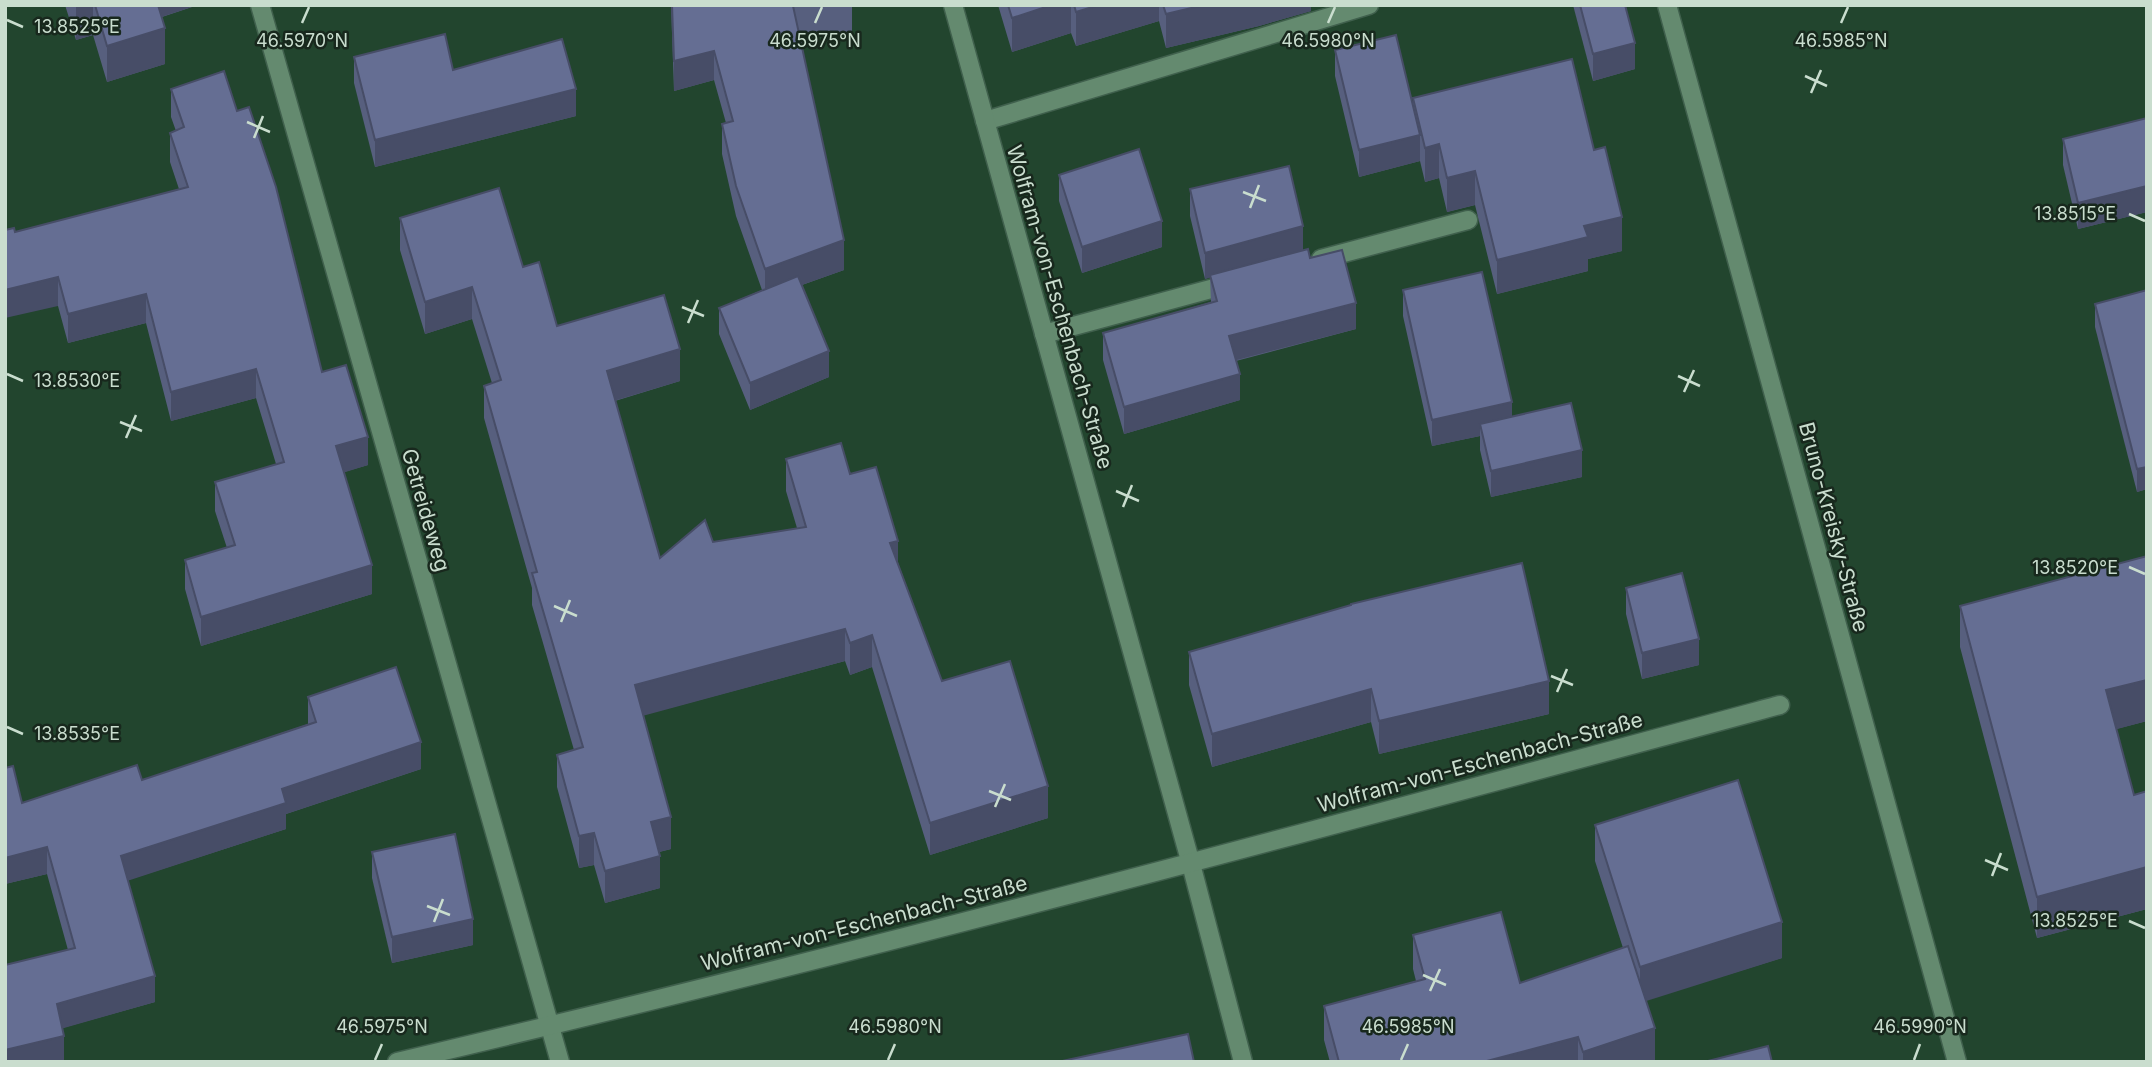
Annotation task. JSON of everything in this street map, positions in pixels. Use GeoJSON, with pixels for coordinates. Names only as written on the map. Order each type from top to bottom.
{"type":"FeatureCollection","features":[{"type":"Feature","properties":{"kind":"street","name":"Getreideweg"},"geometry":{"type":"LineString","coordinates":[[260,5],[560,1062]]}},
{"type":"Feature","properties":{"kind":"street","name":"Wolfram-von-Eschenbach-Straße"},"geometry":{"type":"LineString","coordinates":[[953,5],[1191,863],[1243,1062]]}},
{"type":"Feature","properties":{"kind":"street"},"geometry":{"type":"LineString","coordinates":[[985,121],[1369,5]]}},
{"type":"Feature","properties":{"kind":"street","name":"Bruno-Kreisky-Straße"},"geometry":{"type":"LineString","coordinates":[[1667,5],[1957,1062]]}},
{"type":"Feature","properties":{"kind":"street"},"geometry":{"type":"LineString","coordinates":[[1298,265],[1468,220]]}},
{"type":"Feature","properties":{"kind":"street"},"geometry":{"type":"LineString","coordinates":[[1044,334],[1245,280]]}},
{"type":"Feature","properties":{"kind":"street","name":"Wolfram-von-Eschenbach-Straße"},"geometry":{"type":"LineString","coordinates":[[548,1026],[1191,863],[1780,705]]}},
{"type":"Feature","properties":{"kind":"street"},"geometry":{"type":"LineString","coordinates":[[397,1062],[548,1026]]}},
{"type":"Feature","properties":{"kind":"building"},"geometry":{"type":"Polygon","coordinates":[[[95,5],[158,5],[165,28],[107,46],[95,5]]]}},
{"type":"Feature","properties":{"kind":"building"},"geometry":{"type":"Polygon","coordinates":[[[672,5],[807,5],[793,6],[844,240],[765,269],[736,186],[722,124],[733,121],[714,51],[674,61],[672,5]]]}},
{"type":"Feature","properties":{"kind":"building"},"geometry":{"type":"Polygon","coordinates":[[[1008,5],[1052,5],[1012,18],[1008,5]]]}},
{"type":"Feature","properties":{"kind":"building"},"geometry":{"type":"Polygon","coordinates":[[[1074,5],[1099,5],[1076,12],[1074,5]]]}},
{"type":"Feature","properties":{"kind":"building"},"geometry":{"type":"Polygon","coordinates":[[[1163,5],[1204,5],[1166,14],[1163,5]]]}},
{"type":"Feature","properties":{"kind":"building"},"geometry":{"type":"Polygon","coordinates":[[[1580,5],[1625,5],[1635,43],[1593,54],[1580,5]]]}},
{"type":"Feature","properties":{"kind":"building"},"geometry":{"type":"Polygon","coordinates":[[[445,34],[453,70],[562,39],[576,89],[375,140],[354,57],[445,34]]]}},
{"type":"Feature","properties":{"kind":"building"},"geometry":{"type":"Polygon","coordinates":[[[1396,35],[1420,135],[1359,150],[1335,50],[1396,35]]]}},
{"type":"Feature","properties":{"kind":"building"},"geometry":{"type":"Polygon","coordinates":[[[1572,59],[1594,150],[1605,147],[1622,217],[1584,226],[1588,237],[1497,260],[1475,171],[1447,178],[1439,144],[1425,148],[1413,98],[1572,59]]]}},
{"type":"Feature","properties":{"kind":"building"},"geometry":{"type":"Polygon","coordinates":[[[224,71],[237,111],[249,107],[276,187],[322,372],[346,365],[368,437],[336,446],[372,565],[201,617],[185,560],[235,545],[215,482],[284,462],[256,369],[171,392],[146,294],[68,314],[58,277],[5,290],[5,230],[14,228],[15,232],[188,187],[170,133],[184,127],[171,89],[224,71]]]}},
{"type":"Feature","properties":{"kind":"building"},"geometry":{"type":"Polygon","coordinates":[[[2147,118],[2147,186],[2078,203],[2063,139],[2147,118]]]}},
{"type":"Feature","properties":{"kind":"building"},"geometry":{"type":"Polygon","coordinates":[[[1139,149],[1162,221],[1082,247],[1059,175],[1139,149]]]}},
{"type":"Feature","properties":{"kind":"building"},"geometry":{"type":"Polygon","coordinates":[[[1289,166],[1303,226],[1205,253],[1190,189],[1289,166]]]}},
{"type":"Feature","properties":{"kind":"building"},"geometry":{"type":"Polygon","coordinates":[[[499,188],[523,267],[539,262],[557,326],[664,295],[680,349],[607,371],[660,558],[705,520],[713,542],[806,527],[786,459],[841,443],[850,474],[876,467],[898,541],[890,543],[942,681],[1010,661],[1048,786],[930,823],[872,635],[850,643],[845,629],[635,685],[671,817],[651,822],[660,856],[605,871],[594,833],[579,836],[557,755],[583,747],[532,573],[537,572],[484,386],[501,380],[472,287],[425,302],[400,218],[499,188]]]}},
{"type":"Feature","properties":{"kind":"building"},"geometry":{"type":"Polygon","coordinates":[[[1308,249],[1310,258],[1342,250],[1356,303],[1229,336],[1240,374],[1124,407],[1103,333],[1217,301],[1210,275],[1308,249]]]}},
{"type":"Feature","properties":{"kind":"building"},"geometry":{"type":"Polygon","coordinates":[[[1482,272],[1512,402],[1432,420],[1403,290],[1482,272]]]}},
{"type":"Feature","properties":{"kind":"building"},"geometry":{"type":"Polygon","coordinates":[[[798,276],[829,351],[750,383],[719,308],[798,276]]]}},
{"type":"Feature","properties":{"kind":"building"},"geometry":{"type":"Polygon","coordinates":[[[2147,290],[2147,467],[2137,469],[2095,304],[2147,290]]]}},
{"type":"Feature","properties":{"kind":"building"},"geometry":{"type":"Polygon","coordinates":[[[1571,403],[1582,450],[1491,471],[1480,424],[1571,403]]]}},
{"type":"Feature","properties":{"kind":"building"},"geometry":{"type":"Polygon","coordinates":[[[2147,556],[2147,680],[2106,690],[2134,795],[2147,791],[2147,867],[2037,897],[1960,606],[2147,556]]]}},
{"type":"Feature","properties":{"kind":"building"},"geometry":{"type":"Polygon","coordinates":[[[1522,563],[1549,681],[1379,721],[1371,689],[1212,734],[1189,652],[1351,604],[1522,563]]]}},
{"type":"Feature","properties":{"kind":"building"},"geometry":{"type":"Polygon","coordinates":[[[1682,573],[1699,639],[1642,653],[1626,588],[1682,573]]]}},
{"type":"Feature","properties":{"kind":"building"},"geometry":{"type":"Polygon","coordinates":[[[396,667],[421,742],[282,789],[286,803],[121,856],[155,976],[57,1004],[64,1036],[5,1050],[5,965],[75,948],[47,847],[5,858],[5,768],[13,766],[22,803],[137,765],[142,780],[316,722],[308,697],[396,667]]]}},
{"type":"Feature","properties":{"kind":"building"},"geometry":{"type":"Polygon","coordinates":[[[1738,780],[1782,922],[1640,967],[1595,825],[1738,780]]]}},
{"type":"Feature","properties":{"kind":"building"},"geometry":{"type":"Polygon","coordinates":[[[455,834],[473,919],[392,937],[372,852],[455,834]]]}},
{"type":"Feature","properties":{"kind":"building"},"geometry":{"type":"Polygon","coordinates":[[[1501,912],[1520,983],[1628,946],[1655,1028],[1583,1052],[1578,1037],[1483,1062],[1339,1062],[1324,1006],[1425,979],[1413,935],[1501,912]]]}},
{"type":"Feature","properties":{"kind":"building"},"geometry":{"type":"Polygon","coordinates":[[[1188,1034],[1194,1062],[1062,1062],[1062,1061],[1188,1034]]]}},
{"type":"Feature","properties":{"kind":"building"},"geometry":{"type":"Polygon","coordinates":[[[1768,1046],[1772,1062],[1704,1062],[1768,1046]]]}}]}
